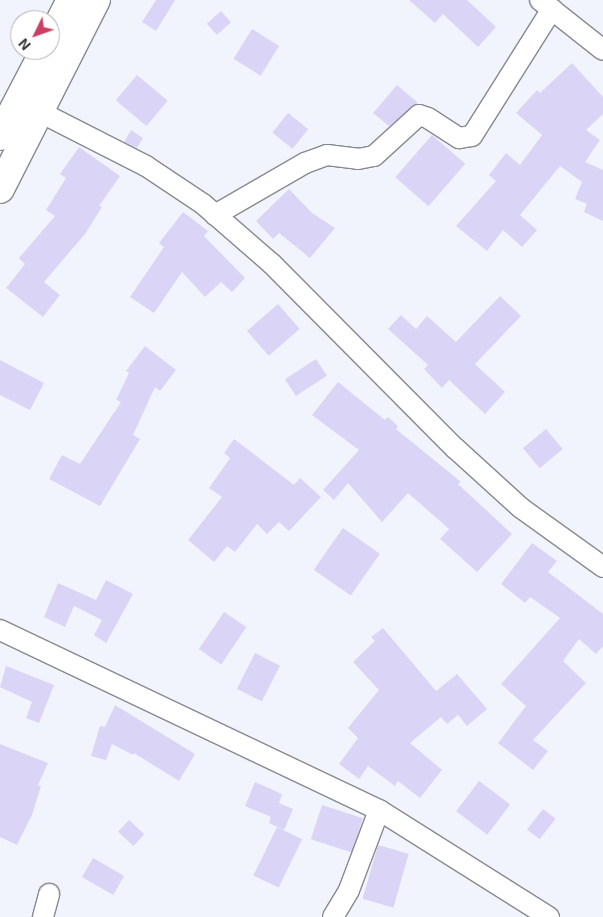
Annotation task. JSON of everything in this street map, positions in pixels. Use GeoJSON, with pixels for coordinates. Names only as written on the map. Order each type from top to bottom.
{"type":"FeatureCollection","features":[{"type":"Feature","properties":{"kind":"street"},"geometry":{"type":"LineString","coordinates":[[60,21],[71,0]]}},
{"type":"Feature","properties":{"kind":"street"},"geometry":{"type":"LineString","coordinates":[[0,188],[96,0]]}},
{"type":"Feature","properties":{"kind":"street"},"geometry":{"type":"LineString","coordinates":[[215,215],[305,163],[327,155],[358,159],[374,156],[419,115],[428,118],[459,138],[472,136],[546,4],[603,50]]}},
{"type":"Feature","properties":{"kind":"street"},"geometry":{"type":"LineString","coordinates":[[0,136],[41,60]]}},
{"type":"Feature","properties":{"kind":"street"},"geometry":{"type":"LineString","coordinates":[[40,112],[146,166],[215,215],[272,264],[455,448],[506,494],[603,567]]}},
{"type":"Feature","properties":{"kind":"street"},"geometry":{"type":"LineString","coordinates":[[0,630],[379,810],[549,917]]}},
{"type":"Feature","properties":{"kind":"street"},"geometry":{"type":"LineString","coordinates":[[334,917],[349,890],[379,810]]}},
{"type":"Feature","properties":{"kind":"street"},"geometry":{"type":"LineString","coordinates":[[43,917],[49,894]]}},
{"type":"Feature","properties":{"kind":"building"},"geometry":{"type":"Polygon","coordinates":[[[156,0],[175,0],[156,31],[142,22],[156,0]]]}},
{"type":"Feature","properties":{"kind":"building"},"geometry":{"type":"Polygon","coordinates":[[[409,0],[467,0],[496,27],[478,47],[443,14],[435,23],[409,0]]]}},
{"type":"Feature","properties":{"kind":"building"},"geometry":{"type":"Polygon","coordinates":[[[221,11],[231,22],[217,35],[207,24],[221,11]]]}},
{"type":"Feature","properties":{"kind":"building"},"geometry":{"type":"Polygon","coordinates":[[[252,29],[279,46],[261,76],[233,59],[252,29]]]}},
{"type":"Feature","properties":{"kind":"building"},"geometry":{"type":"Polygon","coordinates":[[[572,63],[603,97],[603,114],[586,130],[600,140],[585,162],[603,170],[603,221],[584,212],[587,204],[575,199],[582,182],[560,166],[520,215],[537,230],[522,247],[503,230],[487,251],[456,226],[496,181],[489,175],[506,153],[520,165],[542,135],[516,113],[537,90],[540,93],[572,63]]]}},
{"type":"Feature","properties":{"kind":"building"},"geometry":{"type":"Polygon","coordinates":[[[137,75],[168,101],[146,126],[116,100],[137,75]]]}},
{"type":"Feature","properties":{"kind":"building"},"geometry":{"type":"Polygon","coordinates":[[[397,85],[418,103],[389,126],[373,113],[397,85]]]}},
{"type":"Feature","properties":{"kind":"building"},"geometry":{"type":"Polygon","coordinates":[[[288,113],[308,129],[292,149],[272,132],[288,113]]]}},
{"type":"Feature","properties":{"kind":"building"},"geometry":{"type":"Polygon","coordinates":[[[131,130],[143,138],[137,148],[124,142],[131,130]]]}},
{"type":"Feature","properties":{"kind":"building"},"geometry":{"type":"Polygon","coordinates":[[[432,135],[465,164],[428,206],[395,177],[432,135]]]}},
{"type":"Feature","properties":{"kind":"building"},"geometry":{"type":"Polygon","coordinates":[[[79,147],[120,176],[99,206],[102,207],[85,234],[44,282],[60,295],[43,317],[6,288],[25,264],[19,258],[55,216],[46,210],[66,178],[60,174],[79,147]]]}},
{"type":"Feature","properties":{"kind":"building"},"geometry":{"type":"Polygon","coordinates":[[[289,189],[312,213],[335,228],[310,258],[279,233],[273,239],[256,221],[289,189]]]}},
{"type":"Feature","properties":{"kind":"building"},"geometry":{"type":"Polygon","coordinates":[[[183,212],[208,231],[204,236],[245,278],[232,292],[221,282],[205,297],[182,272],[154,313],[130,297],[164,247],[159,243],[183,212]]]}},
{"type":"Feature","properties":{"kind":"building"},"geometry":{"type":"Polygon","coordinates":[[[500,296],[521,316],[475,364],[505,392],[485,414],[449,380],[442,388],[424,369],[428,365],[388,329],[401,315],[416,329],[427,316],[456,342],[500,296]]]}},
{"type":"Feature","properties":{"kind":"building"},"geometry":{"type":"Polygon","coordinates":[[[278,304],[300,329],[269,356],[247,331],[278,304]]]}},
{"type":"Feature","properties":{"kind":"building"},"geometry":{"type":"Polygon","coordinates":[[[145,346],[176,370],[160,391],[155,387],[133,435],[140,439],[100,506],[49,479],[62,455],[80,464],[121,402],[116,400],[129,373],[126,371],[145,346]]]}},
{"type":"Feature","properties":{"kind":"building"},"geometry":{"type":"Polygon","coordinates":[[[316,359],[327,376],[296,396],[285,379],[316,359]]]}},
{"type":"Feature","properties":{"kind":"building"},"geometry":{"type":"Polygon","coordinates":[[[0,360],[44,383],[30,410],[0,395],[0,360]]]}},
{"type":"Feature","properties":{"kind":"building"},"geometry":{"type":"Polygon","coordinates":[[[338,382],[385,420],[388,417],[398,426],[396,429],[461,482],[458,484],[512,534],[477,572],[440,539],[449,529],[408,493],[382,522],[348,483],[334,500],[323,490],[359,450],[312,415],[338,382]]]}},
{"type":"Feature","properties":{"kind":"building"},"geometry":{"type":"Polygon","coordinates":[[[546,429],[563,449],[540,468],[523,448],[546,429]]]}},
{"type":"Feature","properties":{"kind":"building"},"geometry":{"type":"Polygon","coordinates":[[[234,439],[294,485],[300,478],[321,497],[289,531],[279,522],[267,534],[257,524],[235,552],[227,546],[214,562],[188,540],[222,497],[209,488],[230,458],[224,453],[234,439]]]}},
{"type":"Feature","properties":{"kind":"building"},"geometry":{"type":"Polygon","coordinates":[[[343,528],[380,554],[351,596],[314,570],[343,528]]]}},
{"type":"Feature","properties":{"kind":"building"},"geometry":{"type":"Polygon","coordinates":[[[532,543],[557,561],[548,572],[603,614],[603,646],[596,654],[579,639],[563,661],[586,683],[533,740],[548,751],[533,770],[498,743],[526,706],[501,684],[560,618],[530,597],[525,603],[501,584],[532,543]]]}},
{"type":"Feature","properties":{"kind":"building"},"geometry":{"type":"Polygon","coordinates":[[[106,580],[133,594],[106,643],[94,635],[102,620],[74,606],[65,627],[44,617],[58,583],[96,600],[106,580]]]}},
{"type":"Feature","properties":{"kind":"building"},"geometry":{"type":"Polygon","coordinates":[[[224,612],[246,627],[221,664],[199,649],[224,612]]]}},
{"type":"Feature","properties":{"kind":"building"},"geometry":{"type":"Polygon","coordinates":[[[383,628],[436,691],[457,674],[487,709],[467,726],[458,715],[447,724],[441,717],[410,743],[442,770],[420,798],[398,781],[395,786],[368,766],[359,779],[339,764],[358,738],[348,728],[379,690],[353,662],[375,641],[371,637],[383,628]]]}},
{"type":"Feature","properties":{"kind":"building"},"geometry":{"type":"Polygon","coordinates":[[[255,653],[280,666],[262,701],[237,689],[255,653]]]}},
{"type":"Feature","properties":{"kind":"building"},"geometry":{"type":"Polygon","coordinates":[[[6,666],[54,685],[39,723],[26,718],[32,702],[0,687],[6,666]]]}},
{"type":"Feature","properties":{"kind":"building"},"geometry":{"type":"Polygon","coordinates":[[[115,705],[195,754],[179,781],[134,753],[133,755],[112,744],[106,760],[91,756],[100,726],[105,727],[115,705]]]}},
{"type":"Feature","properties":{"kind":"building"},"geometry":{"type":"Polygon","coordinates":[[[0,744],[48,763],[38,785],[41,786],[32,815],[17,845],[0,837],[0,744]]]}},
{"type":"Feature","properties":{"kind":"building"},"geometry":{"type":"Polygon","coordinates":[[[479,781],[510,804],[487,835],[456,811],[479,781]]]}},
{"type":"Feature","properties":{"kind":"building"},"geometry":{"type":"Polygon","coordinates":[[[255,782],[282,794],[279,803],[293,809],[284,830],[269,823],[271,817],[245,806],[255,782]]]}},
{"type":"Feature","properties":{"kind":"building"},"geometry":{"type":"Polygon","coordinates":[[[322,805],[363,818],[352,853],[311,839],[322,805]]]}},
{"type":"Feature","properties":{"kind":"building"},"geometry":{"type":"Polygon","coordinates":[[[543,809],[556,819],[540,839],[527,829],[543,809]]]}},
{"type":"Feature","properties":{"kind":"building"},"geometry":{"type":"Polygon","coordinates":[[[129,820],[144,834],[133,846],[118,832],[129,820]]]}},
{"type":"Feature","properties":{"kind":"building"},"geometry":{"type":"Polygon","coordinates":[[[277,827],[302,839],[278,888],[253,876],[277,827]]]}},
{"type":"Feature","properties":{"kind":"building"},"geometry":{"type":"Polygon","coordinates":[[[378,845],[409,854],[393,908],[363,899],[378,845]]]}},
{"type":"Feature","properties":{"kind":"building"},"geometry":{"type":"Polygon","coordinates":[[[93,858],[124,876],[113,895],[82,877],[93,858]]]}}]}
